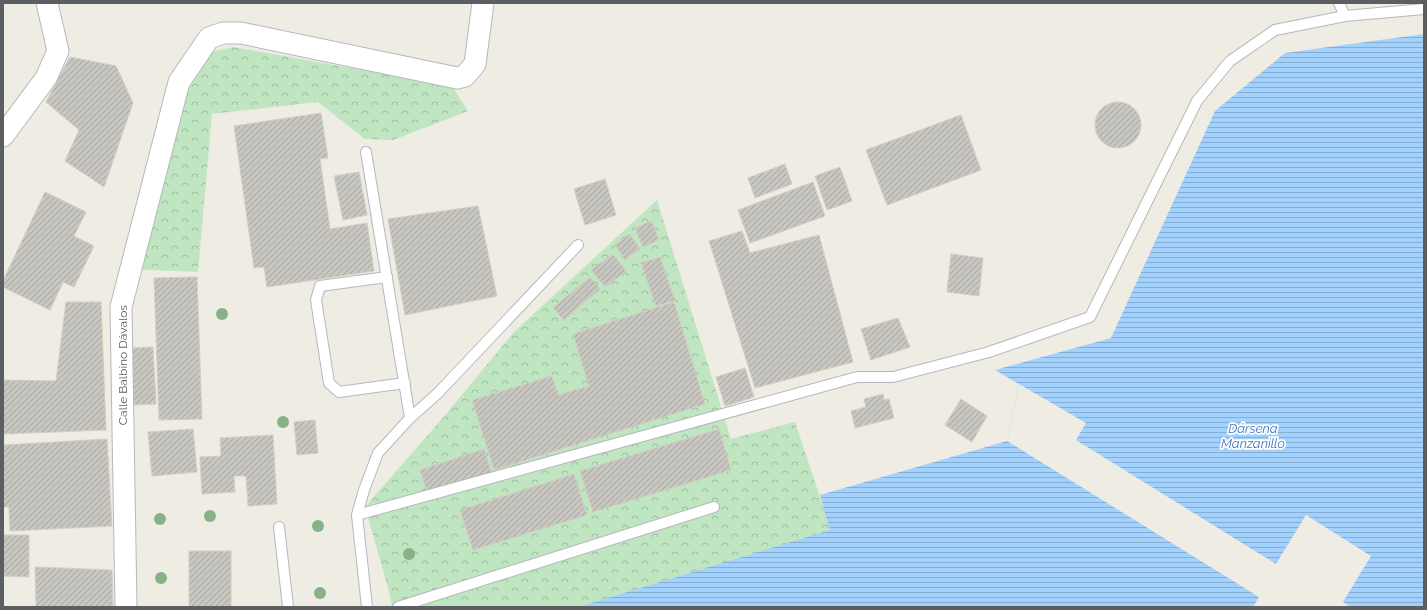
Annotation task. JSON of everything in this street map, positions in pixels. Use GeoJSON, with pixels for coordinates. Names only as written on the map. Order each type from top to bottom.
{"type":"FeatureCollection","features":[{"type":"Feature","properties":{"kind":"street"},"geometry":{"type":"LineString","coordinates":[[3,136],[46,78],[58,51],[47,3]]}},
{"type":"Feature","properties":{"kind":"street","name":"Calle Balbino Dávalos"},"geometry":{"type":"LineString","coordinates":[[126,607],[121,307],[179,82],[209,38],[223,33],[241,33],[457,78],[465,76],[475,64],[483,3]]}},
{"type":"Feature","properties":{"kind":"lane"},"geometry":{"type":"LineString","coordinates":[[1339,3],[1345,16]]}},
{"type":"Feature","properties":{"kind":"lane"},"geometry":{"type":"LineString","coordinates":[[356,515],[857,377],[893,377],[989,352],[1090,318],[1197,101],[1230,61],[1275,30],[1345,16],[1424,8]]}},
{"type":"Feature","properties":{"kind":"lane"},"geometry":{"type":"LineString","coordinates":[[366,152],[410,418]]}},
{"type":"Feature","properties":{"kind":"lane"},"geometry":{"type":"LineString","coordinates":[[368,607],[356,515],[378,453],[410,418],[437,394],[578,245]]}},
{"type":"Feature","properties":{"kind":"lane"},"geometry":{"type":"LineString","coordinates":[[387,277],[320,286],[316,300],[329,382],[340,392],[405,383]]}},
{"type":"Feature","properties":{"kind":"lane"},"geometry":{"type":"LineString","coordinates":[[398,607],[714,507]]}},
{"type":"Feature","properties":{"kind":"lane"},"geometry":{"type":"LineString","coordinates":[[279,528],[288,607]]}},
{"type":"Feature","properties":{"kind":"green space"},"geometry":{"type":"Polygon","coordinates":[[[233,47],[452,86],[468,111],[393,140],[365,139],[318,102],[212,114],[198,272],[128,269],[159,167],[190,87],[212,52],[233,47]]]}},
{"type":"Feature","properties":{"kind":"green space"},"geometry":{"type":"Polygon","coordinates":[[[657,200],[731,439],[795,422],[831,530],[578,607],[392,607],[389,591],[365,507],[447,413],[514,332],[657,200]]]}},
{"type":"Feature","properties":{"kind":"water","name":"Dársena Manzanillo"},"geometry":{"type":"Polygon","coordinates":[[[1424,34],[1424,607],[578,607],[830,530],[820,495],[1007,441],[1019,384],[995,370],[1111,338],[1215,111],[1285,53],[1424,34]]]}},
{"type":"Feature","properties":{"kind":"pier"},"geometry":{"type":"Polygon","coordinates":[[[1019,384],[1086,423],[1076,440],[1276,564],[1306,515],[1371,556],[1343,602],[1351,607],[1253,607],[1259,597],[1007,441],[1019,384]]]}},
{"type":"Feature","properties":{"kind":"building"},"geometry":{"type":"Polygon","coordinates":[[[70,57],[116,66],[133,103],[104,187],[65,161],[79,130],[46,102],[70,57]]]}},
{"type":"Feature","properties":{"kind":"building"},"geometry":{"type":"Polygon","coordinates":[[[1123,102],[1135,108],[1140,116],[1140,134],[1135,142],[1127,147],[1113,148],[1101,142],[1096,134],[1095,120],[1101,108],[1109,103],[1123,102]]]}},
{"type":"Feature","properties":{"kind":"building"},"geometry":{"type":"Polygon","coordinates":[[[321,113],[328,158],[320,159],[330,229],[367,223],[374,271],[267,287],[264,267],[254,268],[234,126],[321,113]]]}},
{"type":"Feature","properties":{"kind":"building"},"geometry":{"type":"Polygon","coordinates":[[[961,115],[981,170],[887,205],[866,150],[961,115]]]}},
{"type":"Feature","properties":{"kind":"building"},"geometry":{"type":"Polygon","coordinates":[[[785,164],[792,184],[755,198],[748,178],[785,164]]]}},
{"type":"Feature","properties":{"kind":"building"},"geometry":{"type":"Polygon","coordinates":[[[840,167],[852,201],[827,210],[815,176],[840,167]]]}},
{"type":"Feature","properties":{"kind":"building"},"geometry":{"type":"Polygon","coordinates":[[[359,172],[367,215],[343,220],[334,176],[359,172]]]}},
{"type":"Feature","properties":{"kind":"building"},"geometry":{"type":"Polygon","coordinates":[[[605,179],[616,215],[585,225],[574,189],[605,179]]]}},
{"type":"Feature","properties":{"kind":"building"},"geometry":{"type":"Polygon","coordinates":[[[813,182],[825,216],[750,243],[738,210],[813,182]]]}},
{"type":"Feature","properties":{"kind":"building"},"geometry":{"type":"Polygon","coordinates":[[[45,192],[86,212],[74,236],[94,246],[74,287],[63,282],[50,310],[3,287],[3,281],[45,192]]]}},
{"type":"Feature","properties":{"kind":"building"},"geometry":{"type":"Polygon","coordinates":[[[478,206],[497,296],[405,315],[388,219],[478,206]]]}},
{"type":"Feature","properties":{"kind":"building"},"geometry":{"type":"Polygon","coordinates":[[[651,221],[659,240],[643,247],[635,228],[651,221]]]}},
{"type":"Feature","properties":{"kind":"building"},"geometry":{"type":"Polygon","coordinates":[[[742,231],[750,253],[819,235],[853,362],[755,388],[709,241],[742,231]]]}},
{"type":"Feature","properties":{"kind":"building"},"geometry":{"type":"Polygon","coordinates":[[[630,234],[640,249],[625,260],[615,245],[630,234]]]}},
{"type":"Feature","properties":{"kind":"building"},"geometry":{"type":"Polygon","coordinates":[[[613,254],[626,271],[605,287],[591,270],[613,254]]]}},
{"type":"Feature","properties":{"kind":"building"},"geometry":{"type":"Polygon","coordinates":[[[951,254],[983,258],[979,296],[947,292],[951,254]]]}},
{"type":"Feature","properties":{"kind":"building"},"geometry":{"type":"Polygon","coordinates":[[[660,257],[675,300],[656,306],[641,263],[660,257]]]}},
{"type":"Feature","properties":{"kind":"building"},"geometry":{"type":"Polygon","coordinates":[[[197,277],[202,419],[159,420],[154,278],[197,277]]]}},
{"type":"Feature","properties":{"kind":"building"},"geometry":{"type":"Polygon","coordinates":[[[590,277],[600,289],[564,320],[553,308],[590,277]]]}},
{"type":"Feature","properties":{"kind":"building"},"geometry":{"type":"Polygon","coordinates":[[[66,302],[101,302],[106,430],[3,434],[3,380],[56,381],[66,302]]]}},
{"type":"Feature","properties":{"kind":"building"},"geometry":{"type":"Polygon","coordinates":[[[674,302],[705,404],[494,470],[472,400],[552,376],[558,395],[589,386],[573,334],[674,302]]]}},
{"type":"Feature","properties":{"kind":"building"},"geometry":{"type":"Polygon","coordinates":[[[898,318],[910,347],[871,360],[861,329],[898,318]]]}},
{"type":"Feature","properties":{"kind":"building"},"geometry":{"type":"Polygon","coordinates":[[[153,347],[156,404],[132,405],[129,348],[153,347]]]}},
{"type":"Feature","properties":{"kind":"building"},"geometry":{"type":"Polygon","coordinates":[[[745,368],[754,397],[725,406],[716,377],[745,368]]]}},
{"type":"Feature","properties":{"kind":"building"},"geometry":{"type":"Polygon","coordinates":[[[883,394],[884,400],[889,399],[894,418],[855,428],[851,411],[866,407],[864,399],[883,394]]]}},
{"type":"Feature","properties":{"kind":"building"},"geometry":{"type":"Polygon","coordinates":[[[961,399],[987,416],[972,442],[945,425],[961,399]]]}},
{"type":"Feature","properties":{"kind":"building"},"geometry":{"type":"Polygon","coordinates":[[[315,420],[318,453],[297,455],[294,422],[315,420]]]}},
{"type":"Feature","properties":{"kind":"building"},"geometry":{"type":"Polygon","coordinates":[[[193,429],[197,472],[152,476],[148,432],[193,429]]]}},
{"type":"Feature","properties":{"kind":"building"},"geometry":{"type":"Polygon","coordinates":[[[719,429],[731,470],[593,512],[580,471],[719,429]]]}},
{"type":"Feature","properties":{"kind":"building"},"geometry":{"type":"Polygon","coordinates":[[[273,435],[277,504],[248,506],[246,476],[234,476],[235,492],[202,494],[200,457],[221,456],[220,438],[273,435]]]}},
{"type":"Feature","properties":{"kind":"building"},"geometry":{"type":"Polygon","coordinates":[[[107,439],[112,526],[10,531],[9,507],[3,507],[3,445],[107,439]]]}},
{"type":"Feature","properties":{"kind":"building"},"geometry":{"type":"Polygon","coordinates":[[[484,449],[492,474],[428,495],[420,470],[484,449]]]}},
{"type":"Feature","properties":{"kind":"building"},"geometry":{"type":"Polygon","coordinates":[[[574,474],[587,515],[473,550],[460,510],[574,474]]]}},
{"type":"Feature","properties":{"kind":"building"},"geometry":{"type":"Polygon","coordinates":[[[3,535],[29,535],[29,577],[3,576],[3,535]]]}},
{"type":"Feature","properties":{"kind":"building"},"geometry":{"type":"Polygon","coordinates":[[[189,551],[231,551],[231,607],[189,607],[189,551]]]}},
{"type":"Feature","properties":{"kind":"building"},"geometry":{"type":"Polygon","coordinates":[[[35,567],[112,570],[113,607],[36,607],[35,567]]]}}]}
